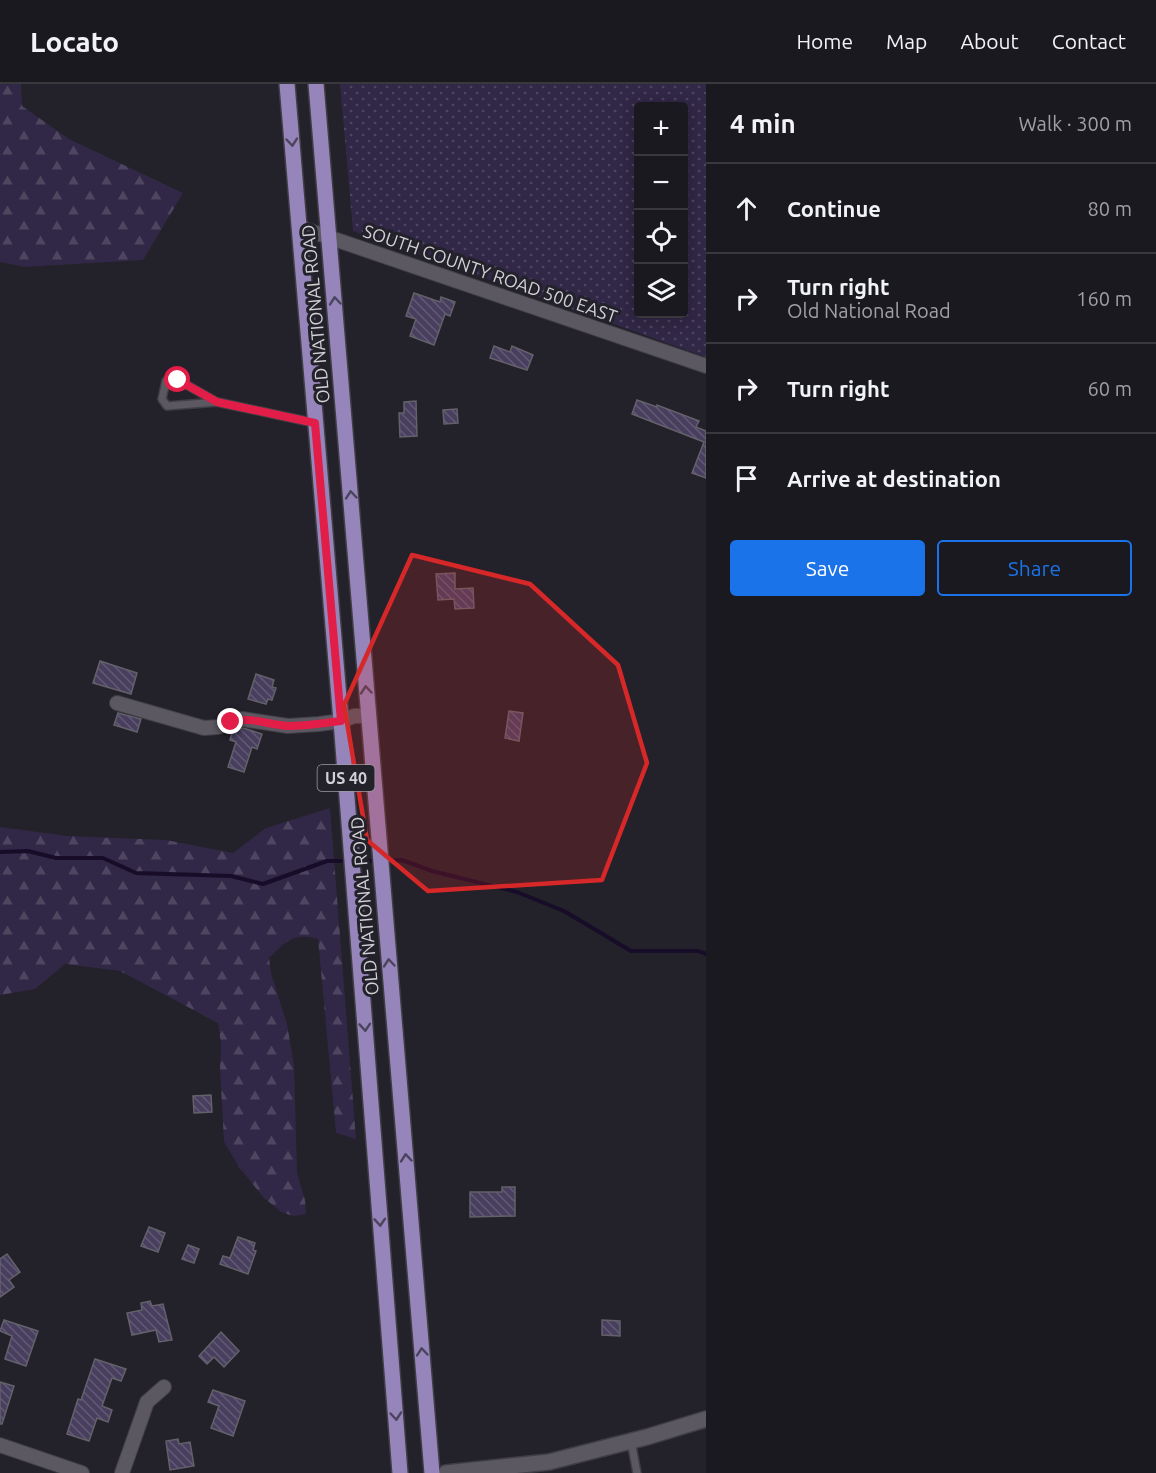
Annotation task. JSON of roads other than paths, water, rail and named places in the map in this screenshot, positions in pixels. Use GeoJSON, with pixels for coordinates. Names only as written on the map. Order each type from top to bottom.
{"type":"FeatureCollection","features":[{"type":"Feature","properties":{"kind":"main road","name":"OLD NATIONAL ROAD"},"geometry":{"type":"LineString","coordinates":[[287,84],[341,721],[400,1473]]}},
{"type":"Feature","properties":{"kind":"main road","name":"OLD NATIONAL ROAD"},"geometry":{"type":"LineString","coordinates":[[316,84],[432,1473]]}},
{"type":"Feature","properties":{"kind":"street","name":"SOUTH COUNTY ROAD 500 EAST"},"geometry":{"type":"LineString","coordinates":[[299,227],[706,366]]}},
{"type":"Feature","properties":{"kind":"street"},"geometry":{"type":"LineString","coordinates":[[117,703],[204,728],[218,727],[242,719],[288,726],[319,724],[341,721],[354,716],[368,716]]}},
{"type":"Feature","properties":{"kind":"street"},"geometry":{"type":"LineString","coordinates":[[122,1473],[147,1402],[164,1387]]}},
{"type":"Feature","properties":{"kind":"street"},"geometry":{"type":"LineString","coordinates":[[446,1473],[549,1462],[706,1419]]}},
{"type":"Feature","properties":{"kind":"street"},"geometry":{"type":"LineString","coordinates":[[0,1445],[82,1473]]}},
{"type":"Feature","properties":{"kind":"lane"},"geometry":{"type":"LineString","coordinates":[[217,402],[178,380],[166,381],[162,399],[168,406],[217,402],[315,423]]}},
{"type":"Feature","properties":{"kind":"lane"},"geometry":{"type":"LineString","coordinates":[[631,1441],[637,1473]]}},
{"type":"Feature","properties":{"kind":"waterway"},"geometry":{"type":"LineString","coordinates":[[0,852],[28,851],[56,858],[103,858],[136,873],[231,876],[263,884],[327,861],[341,861]]}},
{"type":"Feature","properties":{"kind":"waterway"},"geometry":{"type":"LineString","coordinates":[[384,861],[402,860],[432,871],[517,892],[564,911],[631,951],[698,951],[706,954]]}},
{"type":"Feature","properties":{"kind":"waterway"},"geometry":{"type":"LineString","coordinates":[[363,861],[377,861]]}}]}
